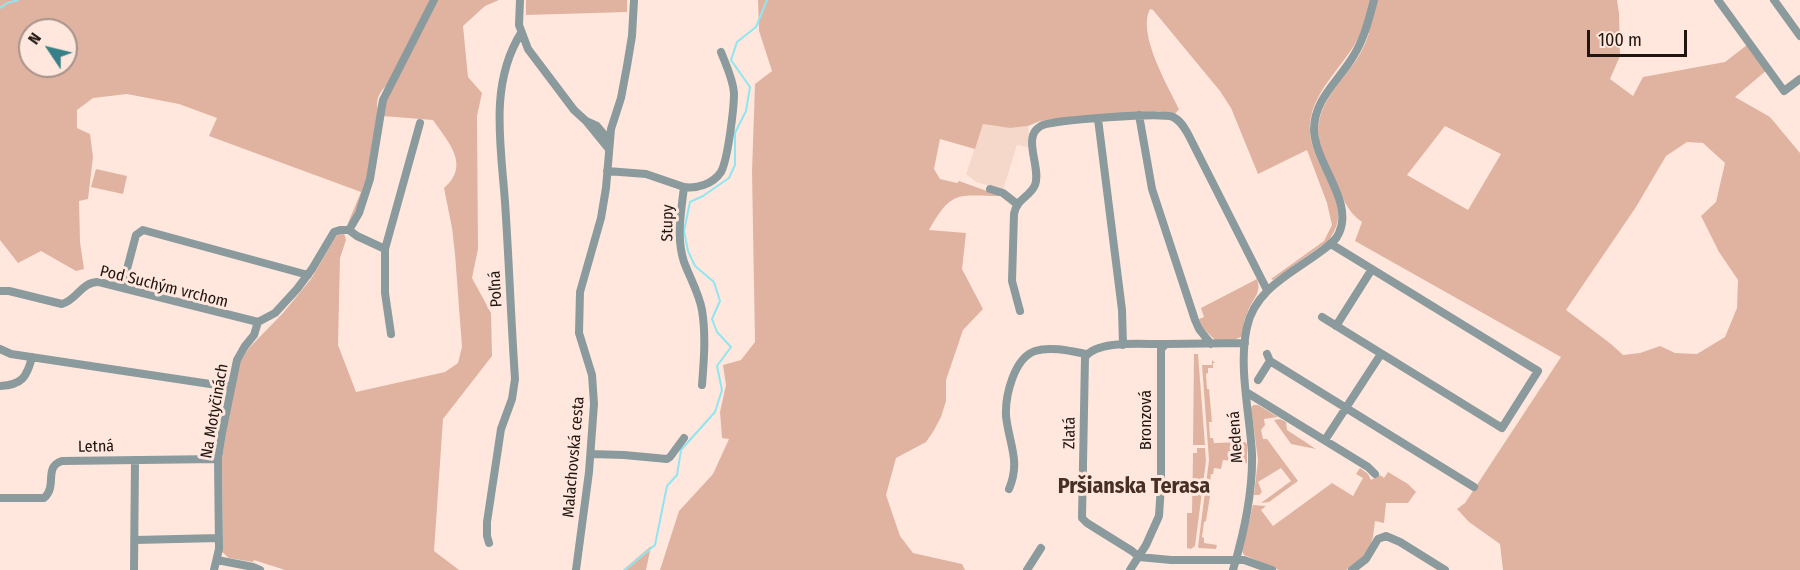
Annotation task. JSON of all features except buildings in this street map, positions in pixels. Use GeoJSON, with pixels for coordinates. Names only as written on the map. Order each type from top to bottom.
{"type":"FeatureCollection","features":[{"type":"Feature","properties":{"kind":"street"},"geometry":{"type":"LineString","coordinates":[[385,249],[350,231],[359,213],[370,179],[383,100],[434,0]]}},
{"type":"Feature","properties":{"kind":"street"},"geometry":{"type":"LineString","coordinates":[[519,0],[521,33],[532,56],[574,110],[586,121],[606,133]]}},
{"type":"Feature","properties":{"kind":"street","name":"Malachovská cesta"},"geometry":{"type":"LineString","coordinates":[[576,570],[591,454],[594,387],[579,333],[579,306],[583,280],[601,218],[607,171],[606,133],[621,98],[632,36],[634,0]]}},
{"type":"Feature","properties":{"kind":"street"},"geometry":{"type":"LineString","coordinates":[[1246,392],[1245,343],[1250,314],[1267,290],[1331,244],[1342,226],[1342,207],[1316,145],[1314,128],[1317,112],[1325,95],[1354,57],[1362,40],[1374,0]]}},
{"type":"Feature","properties":{"kind":"street"},"geometry":{"type":"LineString","coordinates":[[1718,0],[1784,91],[1800,79]]}},
{"type":"Feature","properties":{"kind":"street"},"geometry":{"type":"LineString","coordinates":[[1774,0],[1800,36]]}},
{"type":"Feature","properties":{"kind":"street","name":"Poľná"},"geometry":{"type":"LineString","coordinates":[[489,543],[487,522],[501,429],[512,399],[515,379],[505,201],[499,145],[499,111],[506,64],[521,33]]}},
{"type":"Feature","properties":{"kind":"street","name":"Stupy"},"geometry":{"type":"LineString","coordinates":[[702,385],[705,351],[702,312],[698,295],[685,264],[679,237],[684,187],[694,188],[710,182],[721,171],[724,163],[734,94],[722,52]]}},
{"type":"Feature","properties":{"kind":"street"},"geometry":{"type":"LineString","coordinates":[[1020,311],[1012,281],[1014,214],[1017,204],[1036,183],[1032,139],[1034,131],[1046,124],[1139,115],[1165,115],[1184,126],[1267,290]]}},
{"type":"Feature","properties":{"kind":"street"},"geometry":{"type":"LineString","coordinates":[[1139,115],[1152,189],[1195,320],[1211,344]]}},
{"type":"Feature","properties":{"kind":"street"},"geometry":{"type":"LineString","coordinates":[[1098,119],[1122,310],[1123,345]]}},
{"type":"Feature","properties":{"kind":"street"},"geometry":{"type":"LineString","coordinates":[[391,334],[385,293],[385,249],[420,123]]}},
{"type":"Feature","properties":{"kind":"street"},"geometry":{"type":"LineString","coordinates":[[607,171],[646,174],[684,187]]}},
{"type":"Feature","properties":{"kind":"street"},"geometry":{"type":"LineString","coordinates":[[990,189],[1003,193],[1017,204]]}},
{"type":"Feature","properties":{"kind":"street"},"geometry":{"type":"LineString","coordinates":[[122,288],[136,235],[143,230],[308,275]]}},
{"type":"Feature","properties":{"kind":"street","name":"Na Motyčinách"},"geometry":{"type":"LineString","coordinates":[[214,570],[219,538],[218,459],[230,387],[240,353],[254,335],[258,322],[281,308],[308,275],[334,232],[350,231]]}},
{"type":"Feature","properties":{"kind":"street"},"geometry":{"type":"LineString","coordinates":[[1322,317],[1502,428],[1538,371],[1331,244]]}},
{"type":"Feature","properties":{"kind":"street"},"geometry":{"type":"LineString","coordinates":[[1336,326],[1372,269]]}},
{"type":"Feature","properties":{"kind":"street","name":"Pod Suchým vrchom"},"geometry":{"type":"LineString","coordinates":[[0,291],[9,291],[62,304],[67,303],[92,282],[258,322]]}},
{"type":"Feature","properties":{"kind":"street"},"geometry":{"type":"LineString","coordinates":[[1009,489],[1015,464],[1006,407],[1010,385],[1017,368],[1026,356],[1036,351],[1050,350],[1086,354],[1103,346],[1245,343]]}},
{"type":"Feature","properties":{"kind":"street","name":"Bronzová"},"geometry":{"type":"LineString","coordinates":[[1131,570],[1155,527],[1160,510],[1161,351],[1166,345]]}},
{"type":"Feature","properties":{"kind":"street"},"geometry":{"type":"LineString","coordinates":[[0,348],[11,354],[230,387]]}},
{"type":"Feature","properties":{"kind":"street","name":"Zlatá"},"geometry":{"type":"LineString","coordinates":[[1086,354],[1082,512],[1084,521],[1139,557]]}},
{"type":"Feature","properties":{"kind":"street"},"geometry":{"type":"LineString","coordinates":[[1325,440],[1381,354]]}},
{"type":"Feature","properties":{"kind":"street"},"geometry":{"type":"LineString","coordinates":[[0,386],[11,385],[22,379],[32,357]]}},
{"type":"Feature","properties":{"kind":"street"},"geometry":{"type":"LineString","coordinates":[[1258,380],[1268,358],[1346,408],[1468,478],[1474,487]]}},
{"type":"Feature","properties":{"kind":"street","name":"Medená"},"geometry":{"type":"LineString","coordinates":[[1246,392],[1368,466],[1375,474]]}},
{"type":"Feature","properties":{"kind":"street","name":"Medená"},"geometry":{"type":"LineString","coordinates":[[1233,570],[1245,520],[1252,473],[1246,392]]}},
{"type":"Feature","properties":{"kind":"street"},"geometry":{"type":"LineString","coordinates":[[591,454],[624,454],[667,459],[684,438]]}},
{"type":"Feature","properties":{"kind":"street","name":"Letná"},"geometry":{"type":"LineString","coordinates":[[0,498],[44,498],[51,489],[53,467],[59,462],[218,459]]}},
{"type":"Feature","properties":{"kind":"street"},"geometry":{"type":"LineString","coordinates":[[134,570],[135,460]]}},
{"type":"Feature","properties":{"kind":"street"},"geometry":{"type":"LineString","coordinates":[[1352,570],[1366,559],[1381,537],[1386,536],[1445,570]]}},
{"type":"Feature","properties":{"kind":"street"},"geometry":{"type":"LineString","coordinates":[[135,540],[219,538]]}},
{"type":"Feature","properties":{"kind":"street"},"geometry":{"type":"LineString","coordinates":[[1028,570],[1041,548]]}},
{"type":"Feature","properties":{"kind":"street"},"geometry":{"type":"LineString","coordinates":[[1139,557],[1171,560],[1236,560],[1255,563],[1272,570]]}},
{"type":"Feature","properties":{"kind":"street"},"geometry":{"type":"LineString","coordinates":[[217,560],[260,570]]}},
{"type":"Feature","properties":{"kind":"shaded area"},"geometry":{"type":"Polygon","coordinates":[[[0,0],[430,0],[387,85],[379,96],[366,182],[349,223],[361,192],[209,136],[217,118],[179,104],[127,94],[93,98],[77,110],[77,128],[90,134],[93,157],[88,199],[79,201],[80,242],[84,269],[76,271],[41,251],[18,263],[0,240],[0,0]]]}},
{"type":"Feature","properties":{"kind":"shaded area"},"geometry":{"type":"Polygon","coordinates":[[[438,0],[499,0],[485,6],[463,26],[468,77],[482,93],[477,116],[478,249],[472,278],[491,313],[492,356],[443,419],[434,551],[459,570],[285,570],[254,560],[253,562],[229,558],[221,551],[223,534],[222,460],[228,416],[240,362],[249,348],[283,313],[311,279],[337,235],[344,233],[346,240],[340,258],[338,345],[356,392],[445,372],[458,363],[462,347],[455,254],[444,188],[456,171],[454,154],[433,120],[383,116],[386,101],[438,0]]]}},
{"type":"Feature","properties":{"kind":"shaded area"},"geometry":{"type":"Polygon","coordinates":[[[526,0],[627,0],[627,12],[526,15],[526,0]]]}},
{"type":"Feature","properties":{"kind":"shaded area"},"geometry":{"type":"Polygon","coordinates":[[[758,0],[1617,0],[1620,56],[1610,79],[1633,96],[1643,77],[1725,62],[1747,45],[1767,70],[1735,97],[1770,117],[1800,153],[1800,570],[1503,570],[1500,544],[1469,522],[1457,509],[1465,503],[1561,357],[1355,241],[1362,222],[1352,213],[1343,198],[1322,151],[1318,129],[1320,117],[1329,97],[1357,59],[1369,33],[1361,32],[1321,92],[1311,118],[1310,133],[1313,147],[1336,201],[1338,214],[1336,228],[1328,241],[1273,280],[1271,279],[1324,241],[1332,225],[1327,203],[1307,150],[1258,174],[1231,108],[1220,91],[1150,9],[1147,20],[1151,46],[1179,109],[1175,114],[1158,111],[1113,114],[1040,121],[1028,126],[1010,128],[983,124],[975,149],[940,139],[934,169],[940,179],[957,183],[959,181],[1001,196],[965,196],[951,201],[944,207],[929,230],[966,233],[962,269],[983,309],[963,330],[946,380],[946,401],[941,417],[926,442],[896,458],[886,495],[900,536],[913,553],[962,564],[965,570],[660,570],[679,511],[713,474],[729,439],[722,438],[720,412],[726,385],[723,365],[741,360],[755,342],[752,172],[755,84],[772,71],[759,31],[758,0]],[[1445,126],[1407,175],[1468,210],[1501,154],[1445,126]],[[1687,142],[1666,156],[1636,207],[1566,310],[1623,355],[1640,353],[1660,346],[1675,353],[1697,354],[1725,337],[1737,308],[1738,280],[1719,252],[1701,216],[1716,202],[1725,163],[1703,143],[1687,142]]]}},
{"type":"Feature","properties":{"kind":"shaded area"},"geometry":{"type":"Polygon","coordinates":[[[983,124],[1010,128],[1028,126],[1030,148],[1017,145],[1003,190],[976,182],[966,174],[983,124]]]}},
{"type":"Feature","properties":{"kind":"shaded area"},"geometry":{"type":"Polygon","coordinates":[[[96,169],[127,176],[123,194],[91,187],[96,169]]]}},
{"type":"Feature","properties":{"kind":"shaded area"},"geometry":{"type":"Polygon","coordinates":[[[1257,279],[1258,292],[1246,317],[1243,336],[1234,340],[1215,340],[1202,327],[1199,319],[1204,317],[1201,308],[1257,279]]]}},
{"type":"Feature","properties":{"kind":"shaded area"},"geometry":{"type":"Polygon","coordinates":[[[1194,354],[1198,354],[1205,445],[1193,445],[1194,354]]]}},
{"type":"Feature","properties":{"kind":"shaded area"},"geometry":{"type":"Polygon","coordinates":[[[1212,360],[1215,363],[1213,363],[1213,368],[1208,368],[1206,374],[1212,422],[1209,422],[1210,438],[1213,438],[1214,443],[1245,442],[1247,444],[1247,464],[1243,460],[1240,462],[1223,460],[1221,469],[1214,468],[1211,474],[1209,489],[1211,490],[1202,537],[1204,543],[1217,545],[1216,549],[1198,547],[1209,460],[1202,365],[1212,365],[1212,360]]]}},
{"type":"Feature","properties":{"kind":"shaded area"},"geometry":{"type":"Polygon","coordinates":[[[1253,405],[1258,405],[1278,417],[1264,419],[1265,425],[1261,430],[1263,439],[1267,439],[1298,481],[1269,502],[1261,503],[1291,481],[1281,468],[1258,482],[1262,492],[1254,495],[1258,460],[1251,408],[1253,405]]]}},
{"type":"Feature","properties":{"kind":"shaded area"},"geometry":{"type":"Polygon","coordinates":[[[1280,419],[1286,422],[1287,430],[1316,449],[1291,444],[1274,420],[1280,419]]]}},
{"type":"Feature","properties":{"kind":"shaded area"},"geometry":{"type":"Polygon","coordinates":[[[1197,448],[1205,448],[1206,461],[1195,546],[1191,549],[1187,548],[1187,513],[1192,513],[1193,453],[1197,453],[1197,448]]]}},
{"type":"Feature","properties":{"kind":"shaded area"},"geometry":{"type":"Polygon","coordinates":[[[1360,468],[1368,474],[1371,480],[1380,475],[1384,478],[1388,472],[1408,484],[1416,492],[1408,503],[1386,503],[1384,523],[1375,521],[1369,549],[1362,558],[1346,570],[1279,570],[1244,555],[1242,551],[1253,505],[1266,506],[1261,510],[1273,526],[1332,483],[1353,496],[1363,478],[1356,474],[1360,468]]]}},
{"type":"Feature","properties":{"kind":"shaded area"},"geometry":{"type":"Polygon","coordinates":[[[651,546],[646,570],[623,570],[651,546]]]}},
{"type":"Feature","properties":{"kind":"waterway"},"geometry":{"type":"LineString","coordinates":[[0,8],[18,0]]}},
{"type":"Feature","properties":{"kind":"waterway"},"geometry":{"type":"LineString","coordinates":[[625,570],[655,545],[667,486],[677,475],[681,450],[715,412],[722,390],[717,366],[731,347],[717,332],[712,319],[720,301],[714,282],[695,266],[688,251],[684,231],[690,202],[729,178],[735,165],[735,133],[746,111],[750,87],[731,60],[737,42],[756,27],[767,0]]}},
{"type":"Feature","properties":{"kind":"district","name":"Pršianska Terasa"},"geometry":{"type":"Point","coordinates":[1134,487]}}]}
